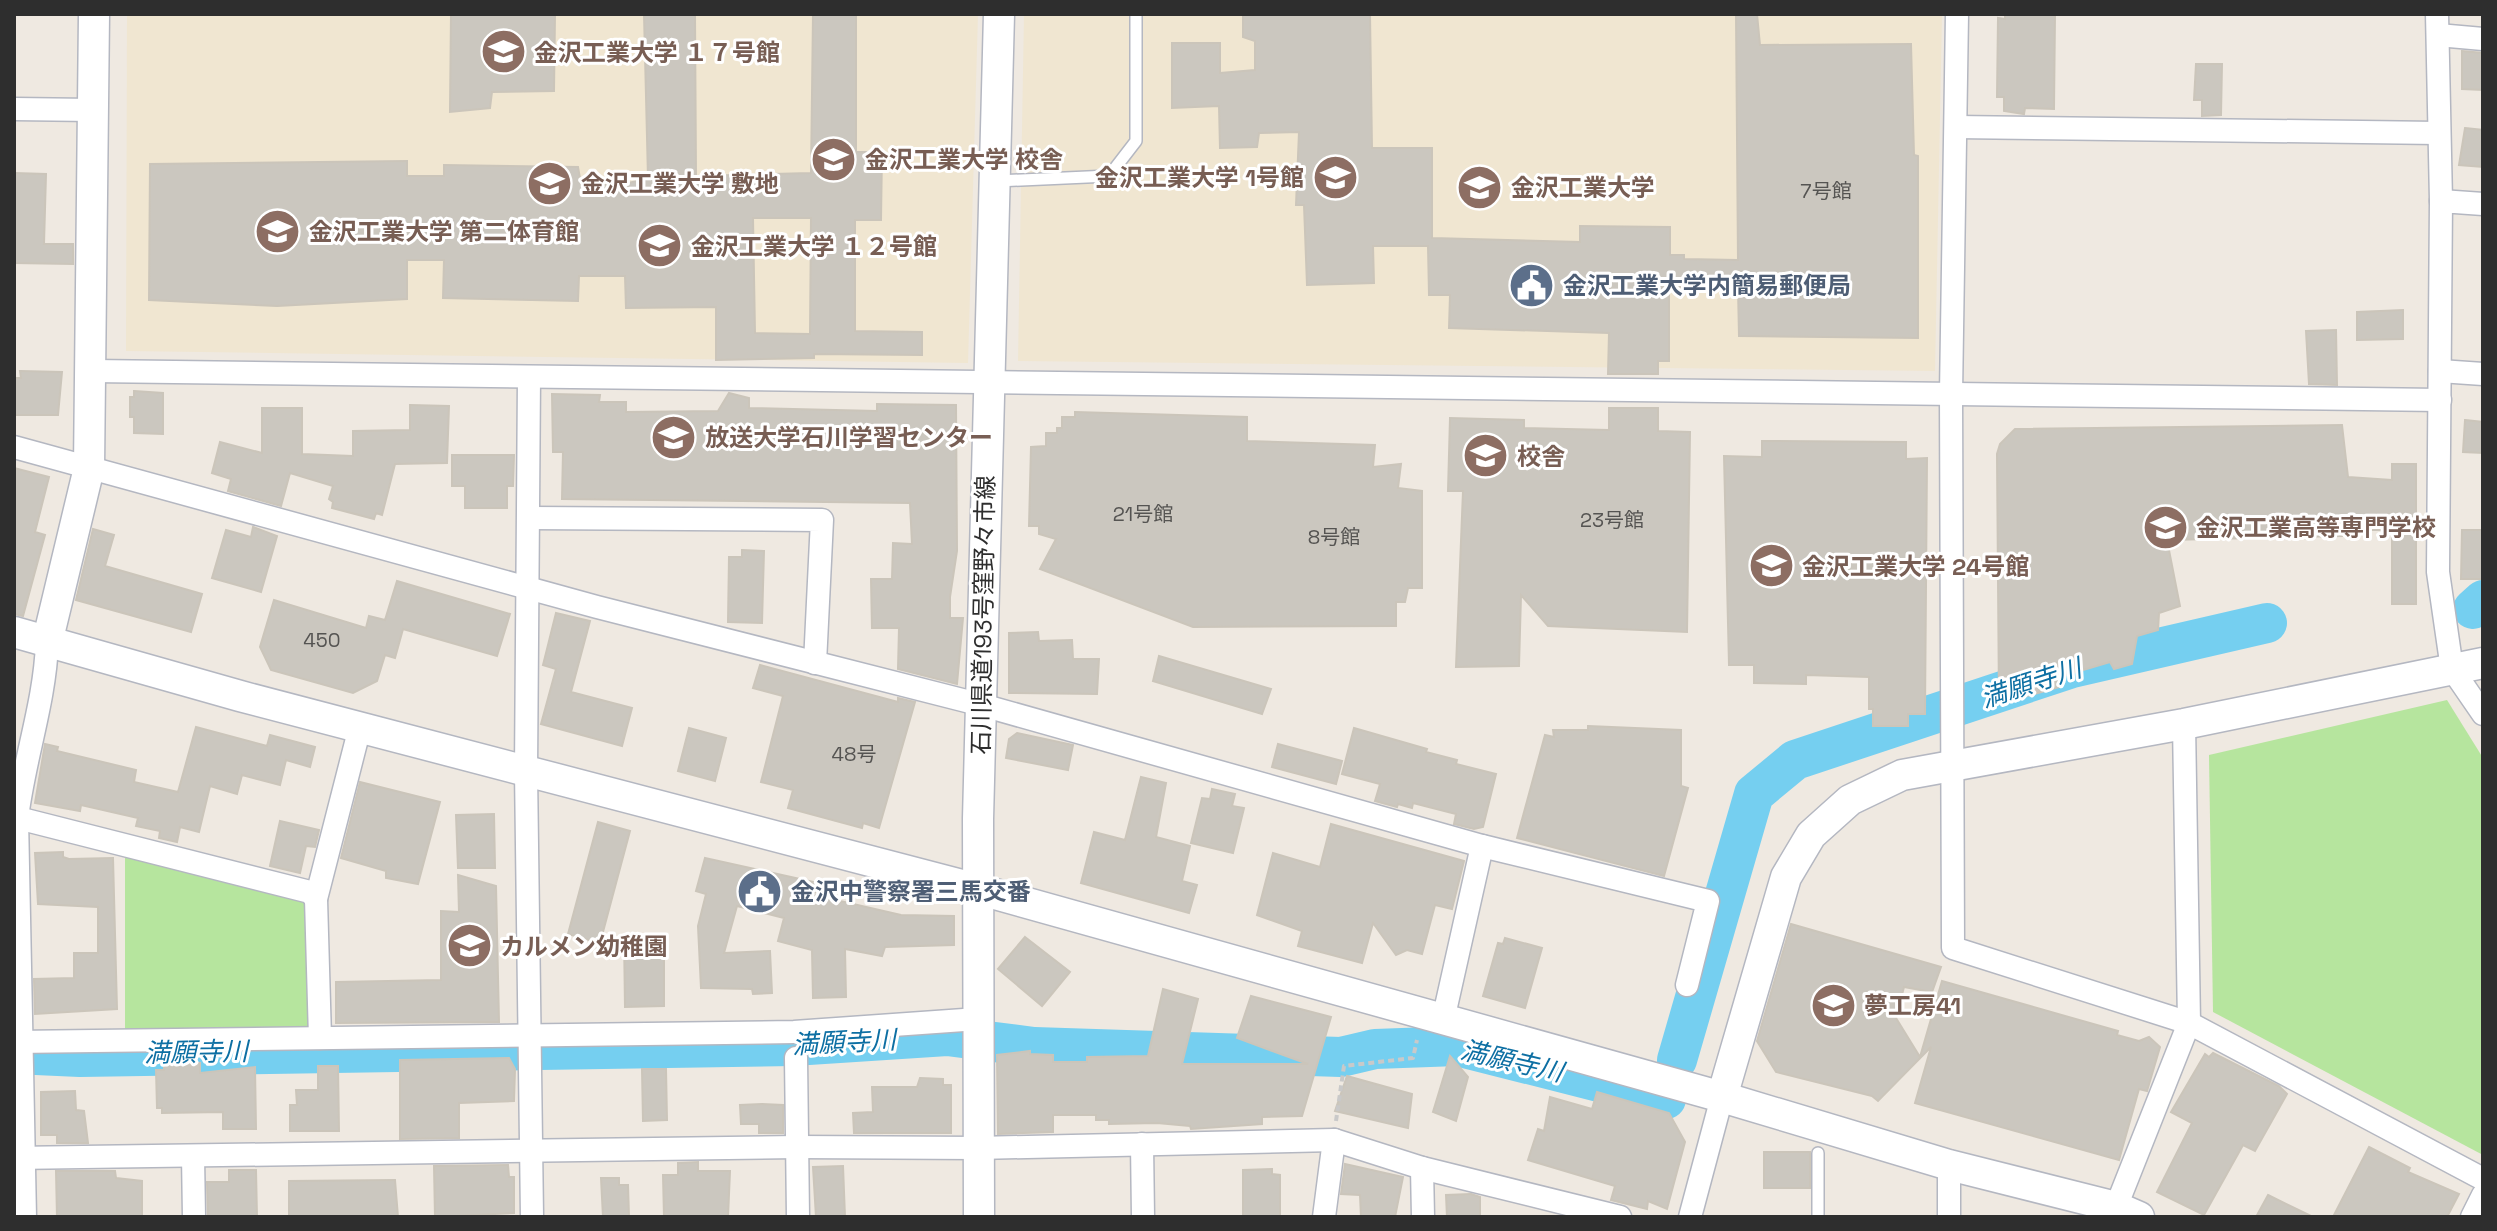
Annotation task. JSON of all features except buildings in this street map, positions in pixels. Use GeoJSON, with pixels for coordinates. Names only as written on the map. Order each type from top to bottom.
{"type":"FeatureCollection","features":[{"type":"Feature","properties":{"kind":"street"},"geometry":{"type":"LineString","coordinates":[[25,1217],[19,1158],[16,818],[46,678],[47,643],[53,607],[89,468],[94,14]]}},
{"type":"Feature","properties":{"kind":"street","name":"石川県道193号窪野々市線"},"geometry":{"type":"LineString","coordinates":[[979,1217],[977,889],[999,14]]}},
{"type":"Feature","properties":{"kind":"street"},"geometry":{"type":"LineString","coordinates":[[1957,14],[1951,394],[1955,767],[1953,948],[2189,1023],[2483,1179]]}},
{"type":"Feature","properties":{"kind":"street"},"geometry":{"type":"LineString","coordinates":[[2483,39],[2438,25],[2441,201],[2438,572],[2452,669],[2483,714]]}},
{"type":"Feature","properties":{"kind":"street"},"geometry":{"type":"LineString","coordinates":[[14,109],[93,110]]}},
{"type":"Feature","properties":{"kind":"street"},"geometry":{"type":"LineString","coordinates":[[1956,127],[2438,133]]}},
{"type":"Feature","properties":{"kind":"street"},"geometry":{"type":"LineString","coordinates":[[2441,201],[2483,204]]}},
{"type":"Feature","properties":{"kind":"street"},"geometry":{"type":"LineString","coordinates":[[92,371],[2440,400]]}},
{"type":"Feature","properties":{"kind":"street"},"geometry":{"type":"LineString","coordinates":[[2440,371],[2483,374]]}},
{"type":"Feature","properties":{"kind":"street"},"geometry":{"type":"LineString","coordinates":[[529,377],[531,518],[526,587],[526,771],[532,1217]]}},
{"type":"Feature","properties":{"kind":"street"},"geometry":{"type":"LineString","coordinates":[[14,447],[526,587],[982,705],[1482,846],[1708,901],[1687,985]]}},
{"type":"Feature","properties":{"kind":"street"},"geometry":{"type":"LineString","coordinates":[[531,518],[822,520],[815,663]]}},
{"type":"Feature","properties":{"kind":"street"},"geometry":{"type":"LineString","coordinates":[[14,632],[360,727],[977,889],[1722,1097],[1949,1165],[2127,1212],[2189,1023],[2184,724]]}},
{"type":"Feature","properties":{"kind":"street"},"geometry":{"type":"LineString","coordinates":[[1690,1217],[1786,877],[1811,835],[1850,800],[1902,775],[2184,724],[2483,663]]}},
{"type":"Feature","properties":{"kind":"street"},"geometry":{"type":"LineString","coordinates":[[320,1038],[316,899],[360,727]]}},
{"type":"Feature","properties":{"kind":"street"},"geometry":{"type":"LineString","coordinates":[[16,818],[310,892],[316,899]]}},
{"type":"Feature","properties":{"kind":"street"},"geometry":{"type":"LineString","coordinates":[[1443,1020],[1482,846]]}},
{"type":"Feature","properties":{"kind":"street"},"geometry":{"type":"LineString","coordinates":[[20,1048],[320,1038],[529,1045],[794,1032],[978,1032]]}},
{"type":"Feature","properties":{"kind":"street"},"geometry":{"type":"LineString","coordinates":[[796,1058],[798,1217]]}},
{"type":"Feature","properties":{"kind":"street"},"geometry":{"type":"LineString","coordinates":[[19,1158],[797,1147],[978,1148],[1334,1140],[1548,1208],[1620,1217]]}},
{"type":"Feature","properties":{"kind":"street"},"geometry":{"type":"LineString","coordinates":[[1324,1217],[1334,1140]]}},
{"type":"Feature","properties":{"kind":"street"},"geometry":{"type":"LineString","coordinates":[[1142,1144],[1143,1217]]}},
{"type":"Feature","properties":{"kind":"street"},"geometry":{"type":"LineString","coordinates":[[193,1156],[194,1217]]}},
{"type":"Feature","properties":{"kind":"street"},"geometry":{"type":"LineString","coordinates":[[1949,1165],[1949,1217]]}},
{"type":"Feature","properties":{"kind":"street"},"geometry":{"type":"LineString","coordinates":[[1422,1168],[1423,1217]]}},
{"type":"Feature","properties":{"kind":"street"},"geometry":{"type":"LineString","coordinates":[[2472,1217],[2483,1195]]}},
{"type":"Feature","properties":{"kind":"lane"},"geometry":{"type":"LineString","coordinates":[[994,181],[1109,176],[1136,141],[1136,14]]}},
{"type":"Feature","properties":{"kind":"lane"},"geometry":{"type":"LineString","coordinates":[[1818,1153],[1818,1217]]}},
{"type":"Feature","properties":{"kind":"path"},"geometry":{"type":"LineString","coordinates":[[1334,1140],[1344,1066],[1413,1058],[1416,1040]]}},
{"type":"Feature","properties":{"kind":"shaded area","name":"金沢工業大学 敷地"},"geometry":{"type":"Polygon","coordinates":[[[127,14],[978,14],[968,363],[126,351],[127,14]]]}},
{"type":"Feature","properties":{"kind":"shaded area","name":"金沢工業大学"},"geometry":{"type":"Polygon","coordinates":[[[1024,14],[1942,14],[1935,371],[1018,361],[1024,14]]]}},
{"type":"Feature","properties":{"kind":"green space"},"geometry":{"type":"Polygon","coordinates":[[[2447,700],[2483,758],[2483,1155],[2213,1012],[2209,755],[2447,700]]]}},
{"type":"Feature","properties":{"kind":"green space"},"geometry":{"type":"Polygon","coordinates":[[[125,856],[307,900],[313,1030],[125,1031],[125,856]]]}},
{"type":"Feature","properties":{"kind":"waterway","name":"満願寺川"},"geometry":{"type":"LineString","coordinates":[[2473,609],[2483,600]]}},
{"type":"Feature","properties":{"kind":"waterway","name":"満願寺川"},"geometry":{"type":"LineString","coordinates":[[1677,1060],[1754,794],[1795,760],[2072,668],[2267,623]]}},
{"type":"Feature","properties":{"kind":"waterway","name":"満願寺川"},"geometry":{"type":"LineString","coordinates":[[14,1054],[80,1057],[793,1046],[947,1036],[1034,1047],[1341,1057],[1375,1049],[1457,1046],[1666,1099]]}},
{"type":"Feature","properties":{"kind":"place","name":"金沢工業大学 １７号館"},"geometry":{"type":"Point","coordinates":[503,52]}},
{"type":"Feature","properties":{"kind":"place","name":"金沢工業大学 校舎"},"geometry":{"type":"Point","coordinates":[834,159]}},
{"type":"Feature","properties":{"kind":"place","name":"金沢工業大学 1号館"},"geometry":{"type":"Point","coordinates":[1335,177]}},
{"type":"Feature","properties":{"kind":"place","name":"金沢工業大学 敷地"},"geometry":{"type":"Point","coordinates":[550,183]}},
{"type":"Feature","properties":{"kind":"place","name":"金沢工業大学"},"geometry":{"type":"Point","coordinates":[1480,187]}},
{"type":"Feature","properties":{"kind":"place","name":"金沢工業大学 第二体育館"},"geometry":{"type":"Point","coordinates":[278,231]}},
{"type":"Feature","properties":{"kind":"place","name":"金沢工業大学 １２号館"},"geometry":{"type":"Point","coordinates":[660,246]}},
{"type":"Feature","properties":{"kind":"place","name":"金沢工業大学内簡易郵便局"},"geometry":{"type":"Point","coordinates":[1532,285]}},
{"type":"Feature","properties":{"kind":"place","name":"放送大学石川学習センター"},"geometry":{"type":"Point","coordinates":[674,437]}},
{"type":"Feature","properties":{"kind":"place","name":"校舎"},"geometry":{"type":"Point","coordinates":[1486,456]}},
{"type":"Feature","properties":{"kind":"place","name":"金沢工業高等専門学校"},"geometry":{"type":"Point","coordinates":[2165,527]}},
{"type":"Feature","properties":{"kind":"place","name":"金沢工業大学 24号館"},"geometry":{"type":"Point","coordinates":[1771,566]}},
{"type":"Feature","properties":{"kind":"place","name":"金沢中警察署三馬交番"},"geometry":{"type":"Point","coordinates":[760,891]}},
{"type":"Feature","properties":{"kind":"place","name":"カルメン幼稚園"},"geometry":{"type":"Point","coordinates":[469,946]}},
{"type":"Feature","properties":{"kind":"place","name":"夢工房41"},"geometry":{"type":"Point","coordinates":[1833,1005]}}]}
